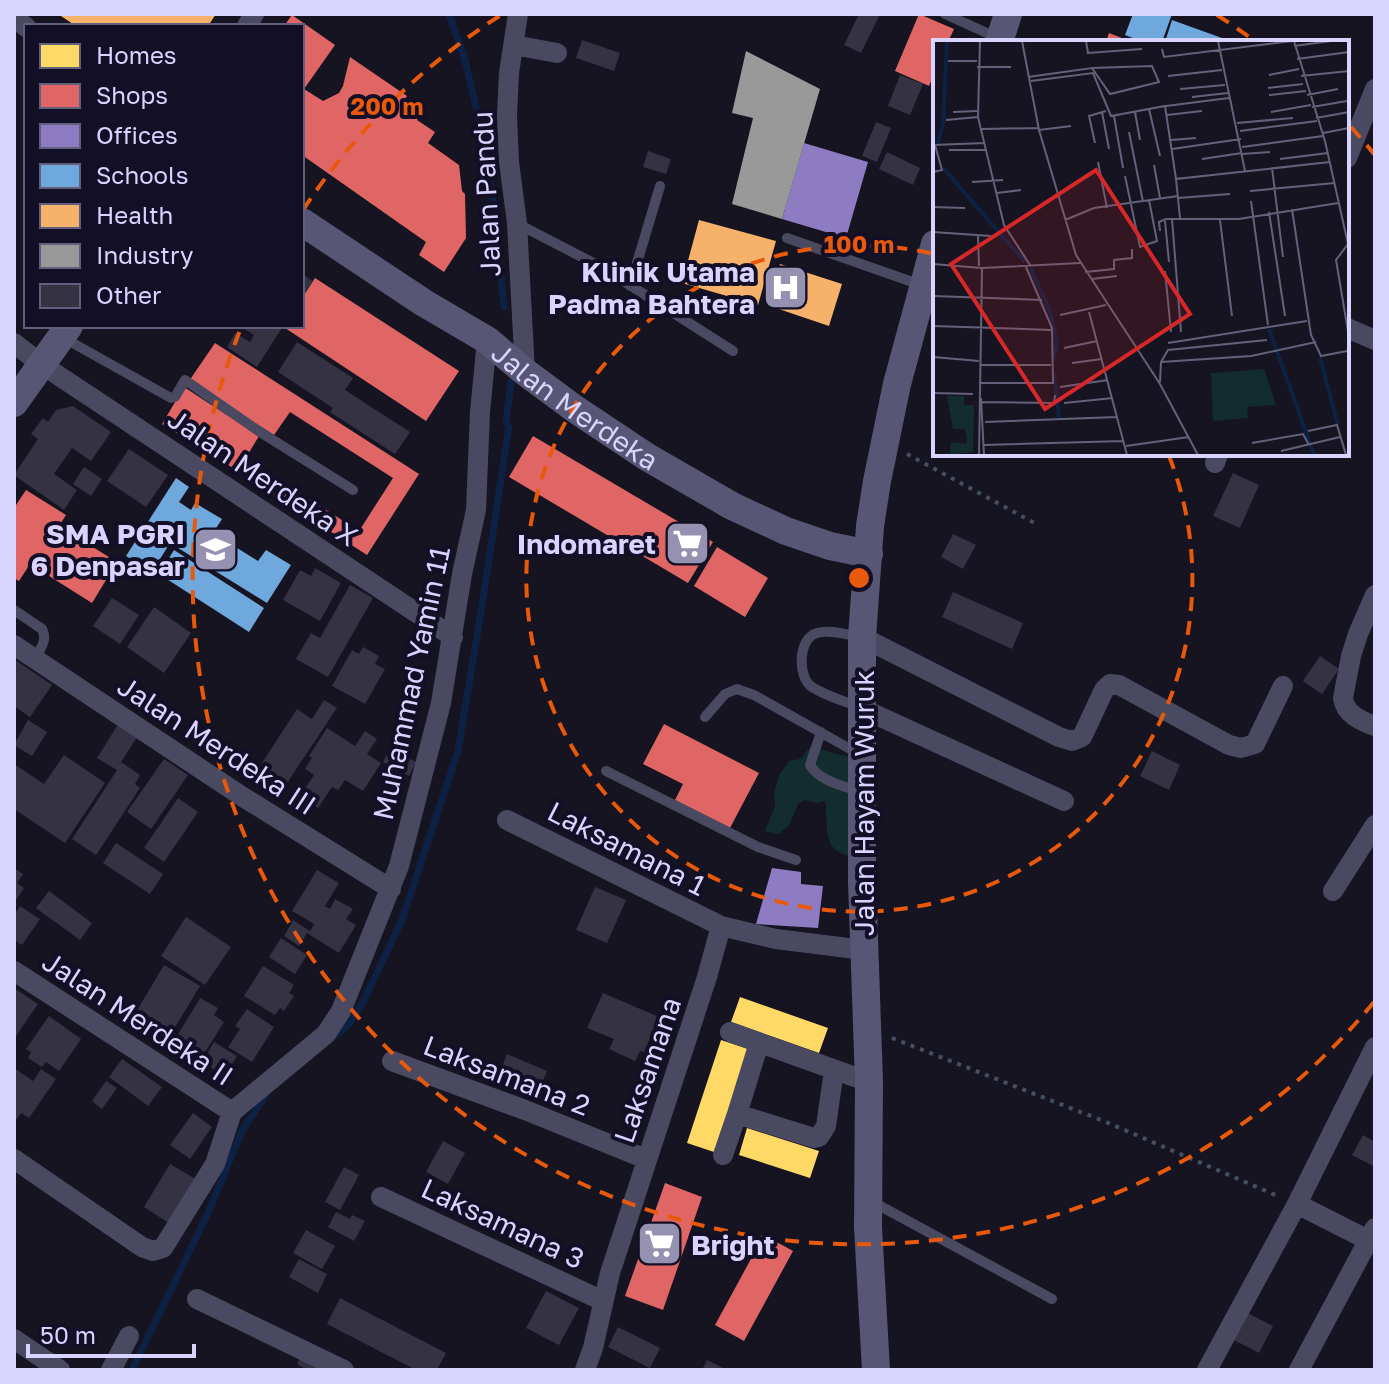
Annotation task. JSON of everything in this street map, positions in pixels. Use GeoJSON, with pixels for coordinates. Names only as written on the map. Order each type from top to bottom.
{"type":"FeatureCollection","features":[{"type":"Feature","properties":{"kind":"main road","name":"Jalan Merdeka"},"geometry":{"type":"LineString","coordinates":[[304,223],[424,303],[487,340],[575,409],[647,457],[732,506],[786,531],[830,546],[869,554]]}},
{"type":"Feature","properties":{"kind":"main road","name":"Jalan Hayam Wuruk"},"geometry":{"type":"LineString","coordinates":[[876,1370],[868,1199],[869,1029],[861,793],[862,637],[870,526],[884,442],[933,251]]}},
{"type":"Feature","properties":{"kind":"main road"},"geometry":{"type":"LineString","coordinates":[[14,403],[66,331]]}},
{"type":"Feature","properties":{"kind":"street","name":"Jalan Pandu"},"geometry":{"type":"LineString","coordinates":[[518,14],[509,73],[507,116],[517,223],[525,372]]}},
{"type":"Feature","properties":{"kind":"street"},"geometry":{"type":"LineString","coordinates":[[514,45],[557,53]]}},
{"type":"Feature","properties":{"kind":"street"},"geometry":{"type":"LineString","coordinates":[[1349,153],[1375,89]]}},
{"type":"Feature","properties":{"kind":"street"},"geometry":{"type":"LineString","coordinates":[[1349,329],[1375,340]]}},
{"type":"Feature","properties":{"kind":"street","name":"Muhammad Yamin 11"},"geometry":{"type":"LineString","coordinates":[[232,1112],[326,1034],[341,1011],[391,889],[407,840],[441,703],[476,510],[487,340]]}},
{"type":"Feature","properties":{"kind":"street","name":"Jalan Merdeka X"},"geometry":{"type":"LineString","coordinates":[[14,343],[41,364],[453,637]]}},
{"type":"Feature","properties":{"kind":"street"},"geometry":{"type":"LineString","coordinates":[[1375,595],[1351,656],[1344,704],[1361,721],[1375,726]]}},
{"type":"Feature","properties":{"kind":"street"},"geometry":{"type":"LineString","coordinates":[[862,637],[1072,741],[1082,737],[1104,690],[1110,684],[1119,685],[1229,745],[1241,748],[1255,744],[1283,686]]}},
{"type":"Feature","properties":{"kind":"street","name":"Jalan Merdeka III"},"geometry":{"type":"LineString","coordinates":[[14,645],[243,797],[391,889]]}},
{"type":"Feature","properties":{"kind":"street"},"geometry":{"type":"LineString","coordinates":[[861,708],[1064,801]]}},
{"type":"Feature","properties":{"kind":"street","name":"Laksamana 1"},"geometry":{"type":"LineString","coordinates":[[507,820],[721,926]]}},
{"type":"Feature","properties":{"kind":"street"},"geometry":{"type":"LineString","coordinates":[[1333,891],[1375,825]]}},
{"type":"Feature","properties":{"kind":"street"},"geometry":{"type":"LineString","coordinates":[[721,926],[776,939],[864,950]]}},
{"type":"Feature","properties":{"kind":"street","name":"Laksamana"},"geometry":{"type":"LineString","coordinates":[[585,1370],[646,1159],[721,926]]}},
{"type":"Feature","properties":{"kind":"street","name":"Jalan Merdeka II"},"geometry":{"type":"LineString","coordinates":[[14,971],[232,1112]]}},
{"type":"Feature","properties":{"kind":"street"},"geometry":{"type":"LineString","coordinates":[[730,1032],[869,1082]]}},
{"type":"Feature","properties":{"kind":"street"},"geometry":{"type":"LineString","coordinates":[[723,1155],[759,1043]]}},
{"type":"Feature","properties":{"kind":"street"},"geometry":{"type":"LineString","coordinates":[[1207,1370],[1297,1204],[1375,1047]]}},
{"type":"Feature","properties":{"kind":"street","name":"Laksamana 2"},"geometry":{"type":"LineString","coordinates":[[392,1061],[646,1159]]}},
{"type":"Feature","properties":{"kind":"street"},"geometry":{"type":"LineString","coordinates":[[737,1114],[819,1137],[826,1126],[834,1070]]}},
{"type":"Feature","properties":{"kind":"street"},"geometry":{"type":"LineString","coordinates":[[14,1159],[142,1247],[153,1251],[163,1248],[215,1164],[232,1112]]}},
{"type":"Feature","properties":{"kind":"street","name":"Laksamana 3"},"geometry":{"type":"LineString","coordinates":[[381,1197],[603,1301]]}},
{"type":"Feature","properties":{"kind":"street"},"geometry":{"type":"LineString","coordinates":[[1297,1204],[1372,1234],[1299,1370]]}},
{"type":"Feature","properties":{"kind":"street"},"geometry":{"type":"LineString","coordinates":[[197,1299],[344,1370]]}},
{"type":"Feature","properties":{"kind":"street"},"geometry":{"type":"LineString","coordinates":[[111,1370],[129,1336]]}},
{"type":"Feature","properties":{"kind":"street"},"geometry":{"type":"LineString","coordinates":[[14,1339],[60,1370]]}},
{"type":"Feature","properties":{"kind":"lane"},"geometry":{"type":"LineString","coordinates":[[945,14],[1002,31]]}},
{"type":"Feature","properties":{"kind":"lane"},"geometry":{"type":"LineString","coordinates":[[630,286],[660,186]]}},
{"type":"Feature","properties":{"kind":"lane"},"geometry":{"type":"LineString","coordinates":[[517,223],[603,268],[733,351]]}},
{"type":"Feature","properties":{"kind":"lane"},"geometry":{"type":"LineString","coordinates":[[787,238],[923,285]]}},
{"type":"Feature","properties":{"kind":"lane"},"geometry":{"type":"LineString","coordinates":[[66,331],[171,398],[175,397],[185,380],[260,432],[353,490]]}},
{"type":"Feature","properties":{"kind":"lane"},"geometry":{"type":"LineString","coordinates":[[14,610],[45,634],[45,641],[35,659]]}},
{"type":"Feature","properties":{"kind":"lane"},"geometry":{"type":"LineString","coordinates":[[861,708],[810,686],[802,674],[801,662],[811,635],[821,632],[862,637]]}},
{"type":"Feature","properties":{"kind":"lane"},"geometry":{"type":"LineString","coordinates":[[705,717],[725,694],[737,689],[754,695],[861,755]]}},
{"type":"Feature","properties":{"kind":"lane"},"geometry":{"type":"LineString","coordinates":[[821,732],[810,765],[823,778],[861,793]]}},
{"type":"Feature","properties":{"kind":"lane"},"geometry":{"type":"LineString","coordinates":[[606,771],[758,847],[796,860]]}},
{"type":"Feature","properties":{"kind":"lane"},"geometry":{"type":"LineString","coordinates":[[868,1199],[1052,1299]]}},
{"type":"Feature","properties":{"kind":"path"},"geometry":{"type":"LineString","coordinates":[[902,452],[1038,525]]}},
{"type":"Feature","properties":{"kind":"path"},"geometry":{"type":"LineString","coordinates":[[869,1029],[1106,1122],[1297,1204]]}},
{"type":"Feature","properties":{"kind":"green space"},"geometry":{"type":"Polygon","coordinates":[[[812,745],[851,757],[852,858],[831,844],[825,801],[805,800],[799,803],[789,825],[779,834],[765,831],[775,806],[774,792],[780,774],[789,761],[800,759],[812,745]]]}},
{"type":"Feature","properties":{"kind":"building: Homes"},"geometry":{"type":"Polygon","coordinates":[[[740,997],[828,1028],[819,1053],[731,1022],[740,997]]]}},
{"type":"Feature","properties":{"kind":"building: Homes"},"geometry":{"type":"Polygon","coordinates":[[[721,1040],[751,1050],[717,1153],[687,1143],[721,1040]]]}},
{"type":"Feature","properties":{"kind":"building: Homes"},"geometry":{"type":"Polygon","coordinates":[[[747,1128],[819,1151],[810,1178],[739,1155],[747,1128]]]}},
{"type":"Feature","properties":{"kind":"building: Shops"},"geometry":{"type":"Polygon","coordinates":[[[919,14],[954,29],[949,40],[933,40],[933,77],[929,86],[895,71],[919,14]]]}},
{"type":"Feature","properties":{"kind":"building: Shops"},"geometry":{"type":"Polygon","coordinates":[[[292,15],[335,45],[304,89],[304,24],[285,24],[292,15]]]}},
{"type":"Feature","properties":{"kind":"building: Shops"},"geometry":{"type":"Polygon","coordinates":[[[1109,33],[1127,40],[1107,40],[1109,33]]]}},
{"type":"Feature","properties":{"kind":"building: Shops"},"geometry":{"type":"Polygon","coordinates":[[[350,57],[407,96],[403,102],[420,113],[417,120],[435,132],[428,143],[459,165],[465,194],[466,238],[444,272],[419,255],[426,242],[304,156],[304,89],[323,101],[339,93],[350,57]]]}},
{"type":"Feature","properties":{"kind":"building: Shops"},"geometry":{"type":"Polygon","coordinates":[[[315,278],[459,371],[426,421],[285,328],[304,328],[304,295],[315,278]]]}},
{"type":"Feature","properties":{"kind":"building: Shops"},"geometry":{"type":"Polygon","coordinates":[[[215,343],[419,474],[367,555],[240,473],[248,460],[359,531],[393,478],[290,412],[274,435],[189,381],[215,343]]]}},
{"type":"Feature","properties":{"kind":"building: Shops"},"geometry":{"type":"Polygon","coordinates":[[[184,387],[259,436],[238,471],[162,424],[184,387]]]}},
{"type":"Feature","properties":{"kind":"building: Shops"},"geometry":{"type":"Polygon","coordinates":[[[533,436],[713,542],[688,583],[509,477],[533,436]]]}},
{"type":"Feature","properties":{"kind":"building: Shops"},"geometry":{"type":"Polygon","coordinates":[[[26,490],[66,515],[59,526],[117,562],[92,603],[30,564],[19,581],[14,578],[14,508],[26,490]]]}},
{"type":"Feature","properties":{"kind":"building: Shops"},"geometry":{"type":"Polygon","coordinates":[[[717,547],[768,578],[745,617],[694,586],[717,547]]]}},
{"type":"Feature","properties":{"kind":"building: Shops"},"geometry":{"type":"Polygon","coordinates":[[[664,724],[759,773],[730,828],[675,800],[683,784],[643,764],[664,724]]]}},
{"type":"Feature","properties":{"kind":"building: Shops"},"geometry":{"type":"Polygon","coordinates":[[[665,1183],[702,1197],[663,1310],[625,1296],[665,1183]]]}},
{"type":"Feature","properties":{"kind":"building: Shops"},"geometry":{"type":"Polygon","coordinates":[[[764,1235],[793,1251],[744,1341],[715,1325],[764,1235]]]}},
{"type":"Feature","properties":{"kind":"building: Offices"},"geometry":{"type":"Polygon","coordinates":[[[804,143],[868,162],[846,238],[782,219],[804,143]]]}},
{"type":"Feature","properties":{"kind":"building: Offices"},"geometry":{"type":"Polygon","coordinates":[[[772,868],[801,872],[801,884],[823,886],[818,928],[756,924],[772,868]]]}},
{"type":"Feature","properties":{"kind":"building: Schools"},"geometry":{"type":"Polygon","coordinates":[[[1133,14],[1172,14],[1163,40],[1138,40],[1125,35],[1133,14]]]}},
{"type":"Feature","properties":{"kind":"building: Schools"},"geometry":{"type":"Polygon","coordinates":[[[1172,20],[1227,40],[1166,40],[1172,20]]]}},
{"type":"Feature","properties":{"kind":"building: Schools"},"geometry":{"type":"Polygon","coordinates":[[[176,478],[189,487],[179,502],[191,510],[195,503],[222,519],[213,533],[258,561],[266,550],[291,565],[267,603],[170,543],[152,572],[126,556],[176,478]]]}},
{"type":"Feature","properties":{"kind":"building: Schools"},"geometry":{"type":"Polygon","coordinates":[[[174,550],[264,608],[249,632],[159,574],[174,550]]]}},
{"type":"Feature","properties":{"kind":"building: Health"},"geometry":{"type":"Polygon","coordinates":[[[58,14],[216,14],[209,24],[73,24],[58,14]]]}},
{"type":"Feature","properties":{"kind":"building: Health"},"geometry":{"type":"Polygon","coordinates":[[[699,220],[776,241],[758,305],[682,283],[699,220]]]}},
{"type":"Feature","properties":{"kind":"building: Health"},"geometry":{"type":"Polygon","coordinates":[[[780,264],[842,284],[829,326],[767,305],[780,264]]]}},
{"type":"Feature","properties":{"kind":"building: Industry"},"geometry":{"type":"Polygon","coordinates":[[[746,51],[820,89],[782,219],[732,204],[753,118],[732,113],[746,51]]]}},
{"type":"Feature","properties":{"kind":"building: Other"},"geometry":{"type":"Polygon","coordinates":[[[859,14],[880,14],[861,53],[844,45],[859,14]]]}},
{"type":"Feature","properties":{"kind":"building: Other"},"geometry":{"type":"Polygon","coordinates":[[[582,40],[620,53],[614,71],[576,58],[582,40]]]}},
{"type":"Feature","properties":{"kind":"building: Other"},"geometry":{"type":"Polygon","coordinates":[[[900,75],[923,84],[910,115],[888,106],[900,75]]]}},
{"type":"Feature","properties":{"kind":"building: Other"},"geometry":{"type":"Polygon","coordinates":[[[876,122],[891,128],[877,162],[862,156],[876,122]]]}},
{"type":"Feature","properties":{"kind":"building: Other"},"geometry":{"type":"Polygon","coordinates":[[[648,151],[671,159],[666,174],[643,167],[648,151]]]}},
{"type":"Feature","properties":{"kind":"building: Other"},"geometry":{"type":"Polygon","coordinates":[[[887,152],[920,168],[913,185],[879,169],[887,152]]]}},
{"type":"Feature","properties":{"kind":"building: Other"},"geometry":{"type":"Polygon","coordinates":[[[304,275],[313,281],[304,295],[304,275]]]}},
{"type":"Feature","properties":{"kind":"building: Other"},"geometry":{"type":"Polygon","coordinates":[[[243,328],[282,328],[257,367],[227,347],[235,333],[250,342],[254,335],[243,328]]]}},
{"type":"Feature","properties":{"kind":"building: Other"},"geometry":{"type":"Polygon","coordinates":[[[297,342],[353,378],[345,390],[410,432],[395,454],[330,412],[333,408],[278,372],[297,342]]]}},
{"type":"Feature","properties":{"kind":"building: Other"},"geometry":{"type":"Polygon","coordinates":[[[73,406],[111,432],[91,461],[72,448],[54,474],[77,490],[64,510],[14,475],[38,439],[31,434],[43,418],[48,422],[56,410],[73,406]]]}},
{"type":"Feature","properties":{"kind":"building: Other"},"geometry":{"type":"Polygon","coordinates":[[[129,449],[168,475],[146,507],[107,481],[129,449]]]}},
{"type":"Feature","properties":{"kind":"building: Other"},"geometry":{"type":"Polygon","coordinates":[[[84,467],[102,479],[91,496],[73,484],[84,467]]]}},
{"type":"Feature","properties":{"kind":"building: Other"},"geometry":{"type":"Polygon","coordinates":[[[1233,473],[1259,485],[1240,528],[1213,516],[1233,473]]]}},
{"type":"Feature","properties":{"kind":"building: Other"},"geometry":{"type":"Polygon","coordinates":[[[953,534],[976,545],[963,569],[941,557],[953,534]]]}},
{"type":"Feature","properties":{"kind":"building: Other"},"geometry":{"type":"Polygon","coordinates":[[[315,568],[341,583],[320,621],[283,600],[300,570],[311,576],[315,568]]]}},
{"type":"Feature","properties":{"kind":"building: Other"},"geometry":{"type":"Polygon","coordinates":[[[350,585],[373,598],[328,677],[296,659],[311,633],[320,638],[350,585]]]}},
{"type":"Feature","properties":{"kind":"building: Other"},"geometry":{"type":"Polygon","coordinates":[[[953,592],[1023,623],[1012,649],[942,617],[953,592]]]}},
{"type":"Feature","properties":{"kind":"building: Other"},"geometry":{"type":"Polygon","coordinates":[[[112,598],[139,615],[120,644],[93,626],[112,598]]]}},
{"type":"Feature","properties":{"kind":"building: Other"},"geometry":{"type":"Polygon","coordinates":[[[154,607],[191,633],[164,673],[127,647],[154,607]]]}},
{"type":"Feature","properties":{"kind":"building: Other"},"geometry":{"type":"Polygon","coordinates":[[[363,647],[379,656],[375,664],[385,669],[365,704],[332,686],[352,650],[359,654],[363,647]]]}},
{"type":"Feature","properties":{"kind":"building: Other"},"geometry":{"type":"Polygon","coordinates":[[[1320,656],[1339,669],[1322,694],[1303,681],[1320,656]]]}},
{"type":"Feature","properties":{"kind":"building: Other"},"geometry":{"type":"Polygon","coordinates":[[[14,659],[52,685],[30,717],[14,706],[14,659]]]}},
{"type":"Feature","properties":{"kind":"building: Other"},"geometry":{"type":"Polygon","coordinates":[[[324,700],[337,708],[287,783],[260,766],[297,709],[312,719],[324,700]]]}},
{"type":"Feature","properties":{"kind":"building: Other"},"geometry":{"type":"Polygon","coordinates":[[[122,718],[141,731],[121,762],[140,775],[135,784],[140,788],[96,855],[72,839],[117,770],[97,758],[122,718]]]}},
{"type":"Feature","properties":{"kind":"building: Other"},"geometry":{"type":"Polygon","coordinates":[[[28,720],[47,732],[32,756],[14,745],[28,720]]]}},
{"type":"Feature","properties":{"kind":"building: Other"},"geometry":{"type":"Polygon","coordinates":[[[327,728],[355,746],[365,731],[377,739],[367,754],[381,763],[363,791],[345,780],[338,790],[332,787],[318,808],[300,796],[314,775],[305,769],[312,758],[309,756],[327,728]]]}},
{"type":"Feature","properties":{"kind":"building: Other"},"geometry":{"type":"Polygon","coordinates":[[[390,748],[416,762],[409,776],[383,762],[390,748]]]}},
{"type":"Feature","properties":{"kind":"building: Other"},"geometry":{"type":"Polygon","coordinates":[[[1152,751],[1180,765],[1169,790],[1140,776],[1152,751]]]}},
{"type":"Feature","properties":{"kind":"building: Other"},"geometry":{"type":"Polygon","coordinates":[[[64,755],[105,783],[65,843],[14,809],[14,764],[44,784],[64,755]]]}},
{"type":"Feature","properties":{"kind":"building: Other"},"geometry":{"type":"Polygon","coordinates":[[[164,759],[188,775],[151,829],[127,812],[164,759]]]}},
{"type":"Feature","properties":{"kind":"building: Other"},"geometry":{"type":"Polygon","coordinates":[[[178,798],[198,812],[164,862],[144,848],[178,798]]]}},
{"type":"Feature","properties":{"kind":"building: Other"},"geometry":{"type":"Polygon","coordinates":[[[116,843],[163,874],[150,894],[103,863],[116,843]]]}},
{"type":"Feature","properties":{"kind":"building: Other"},"geometry":{"type":"Polygon","coordinates":[[[14,868],[23,874],[17,883],[24,888],[14,903],[14,868]]]}},
{"type":"Feature","properties":{"kind":"building: Other"},"geometry":{"type":"Polygon","coordinates":[[[317,870],[339,883],[325,906],[330,909],[335,899],[353,909],[346,919],[356,925],[339,953],[307,933],[299,946],[284,936],[293,920],[310,931],[314,924],[292,911],[317,870]]]}},
{"type":"Feature","properties":{"kind":"building: Other"},"geometry":{"type":"Polygon","coordinates":[[[595,887],[626,900],[607,943],[576,930],[595,887]]]}},
{"type":"Feature","properties":{"kind":"building: Other"},"geometry":{"type":"Polygon","coordinates":[[[49,891],[92,923],[80,940],[36,908],[49,891]]]}},
{"type":"Feature","properties":{"kind":"building: Other"},"geometry":{"type":"Polygon","coordinates":[[[20,906],[40,919],[22,945],[14,940],[14,915],[20,906]]]}},
{"type":"Feature","properties":{"kind":"building: Other"},"geometry":{"type":"Polygon","coordinates":[[[186,917],[231,947],[205,985],[161,956],[186,917]]]}},
{"type":"Feature","properties":{"kind":"building: Other"},"geometry":{"type":"Polygon","coordinates":[[[281,938],[307,955],[295,974],[269,957],[281,938]]]}},
{"type":"Feature","properties":{"kind":"building: Other"},"geometry":{"type":"Polygon","coordinates":[[[164,965],[200,986],[171,1034],[165,1030],[161,1036],[143,1026],[147,1019],[136,1012],[164,965]]]}},
{"type":"Feature","properties":{"kind":"building: Other"},"geometry":{"type":"Polygon","coordinates":[[[263,966],[294,985],[289,993],[294,996],[284,1011],[280,1008],[275,1015],[244,996],[263,966]]]}},
{"type":"Feature","properties":{"kind":"building: Other"},"geometry":{"type":"Polygon","coordinates":[[[14,988],[38,1004],[14,1039],[14,988]]]}},
{"type":"Feature","properties":{"kind":"building: Other"},"geometry":{"type":"Polygon","coordinates":[[[603,993],[659,1017],[644,1052],[640,1051],[635,1061],[609,1049],[614,1039],[587,1028],[603,993]]]}},
{"type":"Feature","properties":{"kind":"building: Other"},"geometry":{"type":"Polygon","coordinates":[[[200,998],[218,1008],[214,1015],[224,1022],[204,1054],[194,1048],[192,1052],[174,1041],[200,998]]]}},
{"type":"Feature","properties":{"kind":"building: Other"},"geometry":{"type":"Polygon","coordinates":[[[247,1009],[274,1027],[252,1062],[228,1047],[240,1029],[235,1026],[247,1009]]]}},
{"type":"Feature","properties":{"kind":"building: Other"},"geometry":{"type":"Polygon","coordinates":[[[49,1016],[81,1039],[59,1071],[46,1062],[42,1067],[28,1058],[31,1052],[26,1049],[49,1016]]]}},
{"type":"Feature","properties":{"kind":"building: Other"},"geometry":{"type":"Polygon","coordinates":[[[214,1042],[237,1056],[225,1076],[202,1062],[214,1042]]]}},
{"type":"Feature","properties":{"kind":"building: Other"},"geometry":{"type":"Polygon","coordinates":[[[507,1054],[547,1071],[536,1098],[496,1082],[507,1054]]]}},
{"type":"Feature","properties":{"kind":"building: Other"},"geometry":{"type":"Polygon","coordinates":[[[122,1059],[162,1087],[148,1106],[109,1077],[122,1059]]]}},
{"type":"Feature","properties":{"kind":"building: Other"},"geometry":{"type":"Polygon","coordinates":[[[14,1068],[33,1081],[41,1069],[56,1079],[29,1118],[21,1113],[14,1123],[14,1068]]]}},
{"type":"Feature","properties":{"kind":"building: Other"},"geometry":{"type":"Polygon","coordinates":[[[106,1081],[117,1088],[102,1109],[92,1101],[106,1081]]]}},
{"type":"Feature","properties":{"kind":"building: Other"},"geometry":{"type":"Polygon","coordinates":[[[193,1113],[212,1127],[190,1159],[170,1145],[193,1113]]]}},
{"type":"Feature","properties":{"kind":"building: Other"},"geometry":{"type":"Polygon","coordinates":[[[1363,1135],[1375,1142],[1375,1167],[1352,1155],[1363,1135]]]}},
{"type":"Feature","properties":{"kind":"building: Other"},"geometry":{"type":"Polygon","coordinates":[[[443,1141],[465,1153],[448,1184],[426,1172],[443,1141]]]}},
{"type":"Feature","properties":{"kind":"building: Other"},"geometry":{"type":"Polygon","coordinates":[[[170,1164],[199,1181],[172,1225],[144,1207],[170,1164]]]}},
{"type":"Feature","properties":{"kind":"building: Other"},"geometry":{"type":"Polygon","coordinates":[[[344,1167],[359,1175],[340,1210],[325,1202],[344,1167]]]}},
{"type":"Feature","properties":{"kind":"building: Other"},"geometry":{"type":"Polygon","coordinates":[[[336,1212],[350,1219],[352,1215],[365,1221],[354,1241],[328,1227],[336,1212]]]}},
{"type":"Feature","properties":{"kind":"building: Other"},"geometry":{"type":"Polygon","coordinates":[[[306,1230],[335,1246],[322,1269],[293,1253],[306,1230]]]}},
{"type":"Feature","properties":{"kind":"building: Other"},"geometry":{"type":"Polygon","coordinates":[[[299,1259],[327,1274],[318,1293],[289,1277],[299,1259]]]}},
{"type":"Feature","properties":{"kind":"building: Other"},"geometry":{"type":"Polygon","coordinates":[[[546,1291],[579,1308],[559,1345],[526,1328],[546,1291]]]}},
{"type":"Feature","properties":{"kind":"building: Other"},"geometry":{"type":"Polygon","coordinates":[[[340,1298],[446,1353],[437,1370],[416,1370],[327,1324],[340,1298]]]}},
{"type":"Feature","properties":{"kind":"building: Other"},"geometry":{"type":"Polygon","coordinates":[[[1248,1313],[1273,1326],[1259,1353],[1234,1340],[1248,1313]]]}},
{"type":"Feature","properties":{"kind":"building: Other"},"geometry":{"type":"Polygon","coordinates":[[[618,1327],[660,1348],[650,1368],[608,1347],[618,1327]]]}},
{"type":"Feature","properties":{"kind":"building: Other"},"geometry":{"type":"Polygon","coordinates":[[[303,1352],[323,1370],[308,1370],[297,1364],[303,1352]]]}},
{"type":"Feature","properties":{"kind":"building: Other"},"geometry":{"type":"Polygon","coordinates":[[[707,1360],[727,1370],[702,1370],[707,1360]]]}},
{"type":"Feature","properties":{"kind":"waterway"},"geometry":{"type":"LineString","coordinates":[[449,14],[465,60],[488,159],[504,307]]}},
{"type":"Feature","properties":{"kind":"waterway"},"geometry":{"type":"LineString","coordinates":[[333,1038],[350,1023],[362,1004],[402,920],[458,751],[509,426],[506,422],[511,382]]}},
{"type":"Feature","properties":{"kind":"waterway"},"geometry":{"type":"LineString","coordinates":[[132,1370],[208,1213],[242,1131],[266,1095]]}},
{"type":"Feature","properties":{"kind":"place","name":"Klinik Utama Padma Bahtera"},"geometry":{"type":"Point","coordinates":[786,287]}},
{"type":"Feature","properties":{"kind":"place","name":"Indomaret"},"geometry":{"type":"Point","coordinates":[687,543]}},
{"type":"Feature","properties":{"kind":"place","name":"SMA PGRI 6 Denpasar"},"geometry":{"type":"Point","coordinates":[216,549]}},
{"type":"Feature","properties":{"kind":"place","name":"Bright"},"geometry":{"type":"Point","coordinates":[660,1244]}}]}
